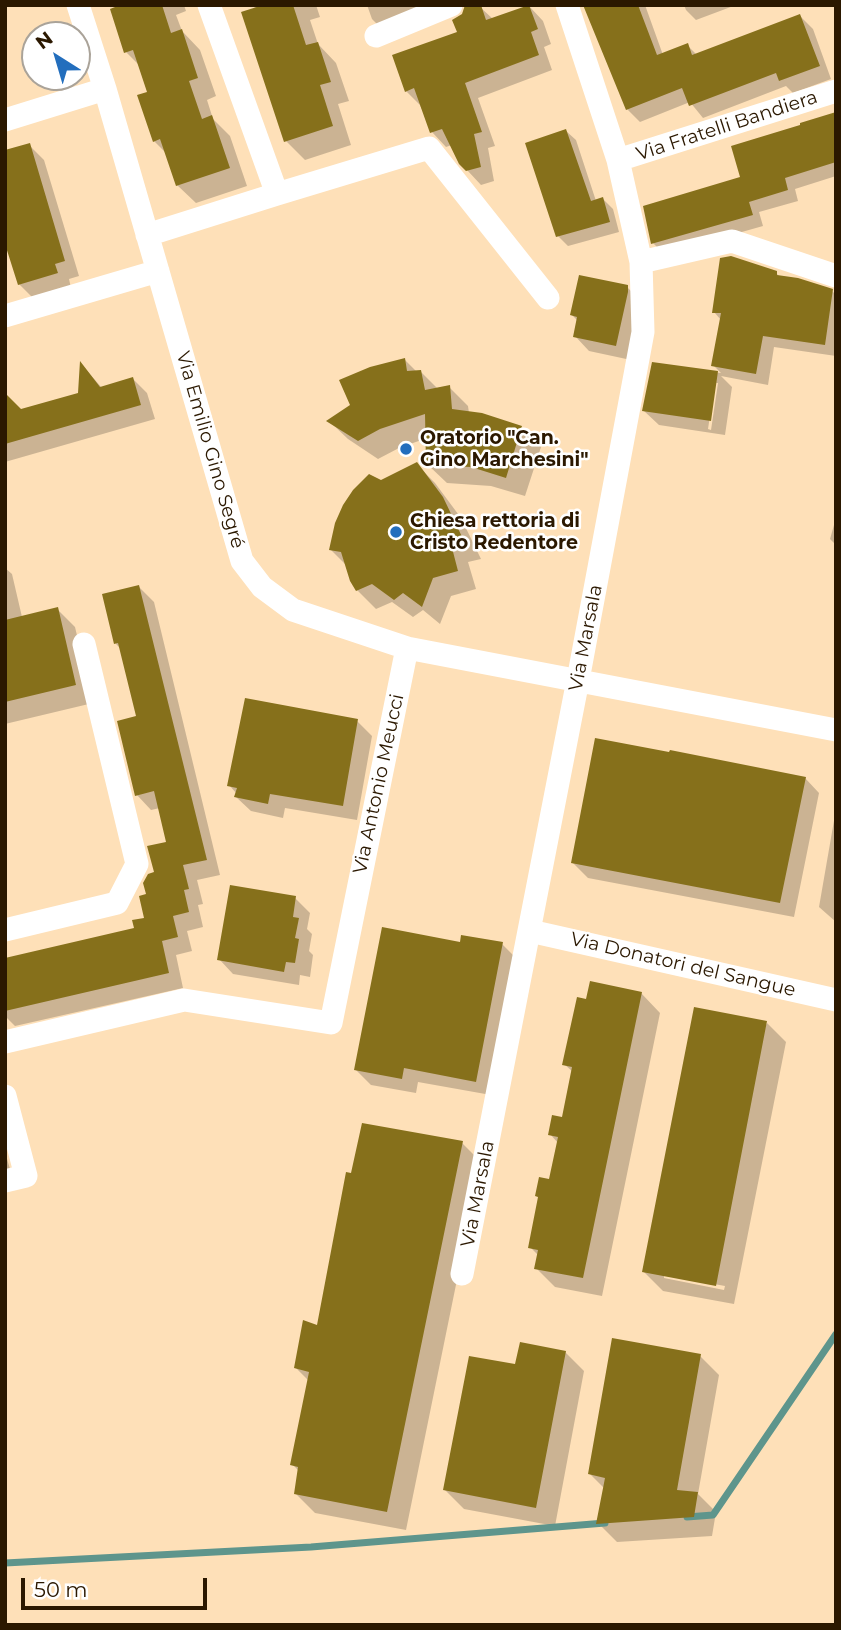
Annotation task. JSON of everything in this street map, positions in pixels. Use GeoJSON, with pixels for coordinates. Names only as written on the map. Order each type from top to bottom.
{"type":"FeatureCollection","features":[{"type":"Feature","properties":{"kind":"street","name":"Via Emilio Gino Segré"},"geometry":{"type":"LineString","coordinates":[[78,5],[105,89],[242,561],[262,587],[293,610],[407,648]]}},
{"type":"Feature","properties":{"kind":"street"},"geometry":{"type":"LineString","coordinates":[[209,5],[277,194]]}},
{"type":"Feature","properties":{"kind":"street"},"geometry":{"type":"LineString","coordinates":[[376,36],[451,5]]}},
{"type":"Feature","properties":{"kind":"street","name":"Via Marsala"},"geometry":{"type":"LineString","coordinates":[[462,1274],[643,332],[641,262],[618,160],[567,5]]}},
{"type":"Feature","properties":{"kind":"street"},"geometry":{"type":"LineString","coordinates":[[5,120],[105,89]]}},
{"type":"Feature","properties":{"kind":"street","name":"Via Fratelli Bandiera"},"geometry":{"type":"LineString","coordinates":[[618,160],[836,91]]}},
{"type":"Feature","properties":{"kind":"street"},"geometry":{"type":"LineString","coordinates":[[148,235],[429,149],[548,298]]}},
{"type":"Feature","properties":{"kind":"street"},"geometry":{"type":"LineString","coordinates":[[641,262],[732,241],[836,276]]}},
{"type":"Feature","properties":{"kind":"street"},"geometry":{"type":"LineString","coordinates":[[5,316],[158,271]]}},
{"type":"Feature","properties":{"kind":"street"},"geometry":{"type":"LineString","coordinates":[[5,930],[117,904],[137,864],[84,644]]}},
{"type":"Feature","properties":{"kind":"street"},"geometry":{"type":"LineString","coordinates":[[407,648],[836,730]]}},
{"type":"Feature","properties":{"kind":"street","name":"Via Antonio Meucci"},"geometry":{"type":"LineString","coordinates":[[5,1042],[184,1000],[331,1023],[407,648]]}},
{"type":"Feature","properties":{"kind":"street","name":"Via Donatori del Sangue"},"geometry":{"type":"LineString","coordinates":[[530,931],[836,1000]]}},
{"type":"Feature","properties":{"kind":"street"},"geometry":{"type":"LineString","coordinates":[[5,1096],[26,1176],[5,1181]]}},
{"type":"Feature","properties":{"kind":"building"},"geometry":{"type":"Polygon","coordinates":[[[120,5],[162,5],[171,33],[182,29],[198,78],[189,81],[202,119],[212,115],[230,168],[176,186],[160,139],[153,142],[137,95],[147,92],[133,50],[124,53],[110,9],[120,5]]]}},
{"type":"Feature","properties":{"kind":"building"},"geometry":{"type":"Polygon","coordinates":[[[263,5],[293,5],[306,45],[318,42],[331,82],[320,85],[333,126],[284,142],[241,12],[263,5]]]}},
{"type":"Feature","properties":{"kind":"building"},"geometry":{"type":"Polygon","coordinates":[[[465,5],[481,5],[486,20],[529,5],[538,29],[531,32],[539,55],[465,83],[482,132],[474,134],[481,167],[466,171],[459,164],[442,129],[430,133],[414,88],[405,92],[392,55],[457,32],[452,20],[462,14],[465,5]]]}},
{"type":"Feature","properties":{"kind":"building"},"geometry":{"type":"Polygon","coordinates":[[[583,5],[638,5],[657,55],[688,43],[692,55],[800,14],[820,66],[779,81],[776,73],[689,106],[682,88],[626,110],[583,5]]]}},
{"type":"Feature","properties":{"kind":"building"},"geometry":{"type":"Polygon","coordinates":[[[836,112],[836,162],[785,178],[788,190],[749,202],[753,215],[651,244],[643,206],[740,177],[731,146],[836,112]]]}},
{"type":"Feature","properties":{"kind":"building"},"geometry":{"type":"Polygon","coordinates":[[[566,129],[591,201],[603,197],[610,222],[556,237],[525,143],[566,129]]]}},
{"type":"Feature","properties":{"kind":"building"},"geometry":{"type":"Polygon","coordinates":[[[30,143],[65,261],[55,264],[58,273],[18,285],[5,244],[5,150],[30,143]]]}},
{"type":"Feature","properties":{"kind":"building"},"geometry":{"type":"Polygon","coordinates":[[[731,256],[777,271],[777,275],[798,278],[833,289],[825,345],[763,336],[756,374],[711,366],[721,313],[712,313],[720,258],[731,256]]]}},
{"type":"Feature","properties":{"kind":"building"},"geometry":{"type":"Polygon","coordinates":[[[579,275],[628,285],[616,346],[573,337],[577,317],[570,315],[579,275]]]}},
{"type":"Feature","properties":{"kind":"building"},"geometry":{"type":"Polygon","coordinates":[[[405,358],[407,371],[421,370],[425,390],[450,385],[452,409],[482,413],[522,426],[506,478],[471,467],[426,465],[425,414],[380,429],[358,441],[326,421],[350,405],[339,380],[370,367],[405,358]]]}},
{"type":"Feature","properties":{"kind":"building"},"geometry":{"type":"Polygon","coordinates":[[[80,361],[100,387],[133,377],[141,405],[5,444],[5,393],[21,409],[78,393],[80,361]]]}},
{"type":"Feature","properties":{"kind":"building"},"geometry":{"type":"Polygon","coordinates":[[[652,362],[718,371],[711,421],[642,411],[652,362]]]}},
{"type":"Feature","properties":{"kind":"building","name":"Chiesa rettoria di Cristo Redentore"},"geometry":{"type":"Polygon","coordinates":[[[417,462],[443,497],[464,541],[451,544],[458,571],[433,578],[422,607],[403,593],[394,600],[372,584],[356,591],[341,552],[329,550],[335,523],[343,505],[369,474],[381,480],[417,462]]]}},
{"type":"Feature","properties":{"kind":"building"},"geometry":{"type":"Polygon","coordinates":[[[139,585],[207,860],[183,865],[189,889],[184,890],[189,912],[173,916],[178,937],[162,941],[169,973],[5,1011],[5,958],[134,928],[132,920],[144,918],[139,896],[146,894],[143,883],[148,874],[154,872],[147,846],[166,842],[154,791],[135,796],[117,721],[136,716],[118,643],[114,644],[102,594],[139,585]]]}},
{"type":"Feature","properties":{"kind":"building"},"geometry":{"type":"Polygon","coordinates":[[[58,607],[76,685],[5,702],[5,620],[58,607]]]}},
{"type":"Feature","properties":{"kind":"building"},"geometry":{"type":"Polygon","coordinates":[[[245,698],[358,719],[343,806],[270,794],[268,804],[234,797],[237,788],[227,786],[245,698]]]}},
{"type":"Feature","properties":{"kind":"building"},"geometry":{"type":"Polygon","coordinates":[[[595,738],[806,777],[780,903],[571,863],[595,738]]]}},
{"type":"Feature","properties":{"kind":"building"},"geometry":{"type":"Polygon","coordinates":[[[230,885],[296,896],[293,917],[299,918],[295,938],[299,939],[295,963],[286,962],[284,972],[217,960],[230,885]]]}},
{"type":"Feature","properties":{"kind":"building"},"geometry":{"type":"Polygon","coordinates":[[[382,927],[460,942],[461,935],[503,942],[476,1082],[404,1068],[402,1079],[354,1070],[382,927]]]}},
{"type":"Feature","properties":{"kind":"building"},"geometry":{"type":"Polygon","coordinates":[[[590,981],[642,992],[583,1278],[534,1269],[538,1250],[528,1248],[539,1177],[549,1179],[558,1137],[548,1135],[552,1115],[562,1117],[572,1067],[562,1065],[577,997],[586,999],[590,981]]]}},
{"type":"Feature","properties":{"kind":"building"},"geometry":{"type":"Polygon","coordinates":[[[694,1007],[767,1021],[716,1286],[642,1272],[694,1007]]]}},
{"type":"Feature","properties":{"kind":"building"},"geometry":{"type":"Polygon","coordinates":[[[362,1123],[463,1141],[387,1512],[294,1494],[298,1467],[290,1465],[309,1372],[294,1368],[303,1320],[317,1325],[346,1172],[351,1173],[362,1123]]]}},
{"type":"Feature","properties":{"kind":"building"},"geometry":{"type":"Polygon","coordinates":[[[612,1338],[701,1354],[677,1490],[698,1492],[694,1517],[596,1524],[605,1478],[588,1474],[612,1338]]]}},
{"type":"Feature","properties":{"kind":"building"},"geometry":{"type":"Polygon","coordinates":[[[520,1342],[566,1351],[536,1508],[443,1490],[469,1356],[515,1364],[520,1342]]]}},
{"type":"Feature","properties":{"kind":"waterway"},"geometry":{"type":"LineString","coordinates":[[687,1517],[713,1515],[836,1334]]}},
{"type":"Feature","properties":{"kind":"waterway"},"geometry":{"type":"LineString","coordinates":[[5,1563],[311,1547],[605,1523]]}},
{"type":"Feature","properties":{"kind":"place","name":"Oratorio \"Can. Gino Marchesini\""},"geometry":{"type":"Point","coordinates":[406,449]}},
{"type":"Feature","properties":{"kind":"place","name":"Chiesa rettoria di Cristo Redentore"},"geometry":{"type":"Point","coordinates":[396,532]}}]}
